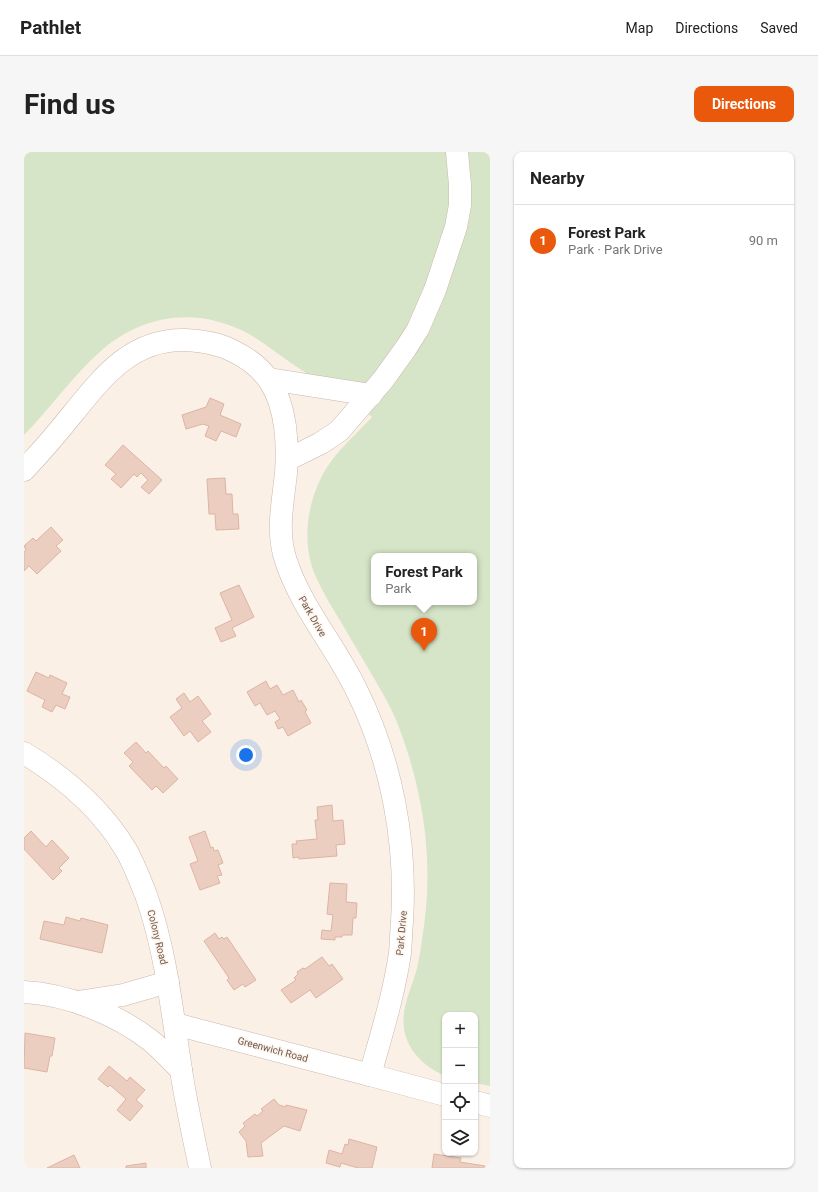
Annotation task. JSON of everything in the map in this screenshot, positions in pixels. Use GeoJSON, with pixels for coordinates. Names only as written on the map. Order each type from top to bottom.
{"type":"FeatureCollection","features":[{"type":"Feature","properties":{"kind":"street"},"geometry":{"type":"LineString","coordinates":[[286,460],[320,443],[339,431],[371,395],[406,348],[418,329],[436,290],[456,227],[460,205],[457,152]]}},
{"type":"Feature","properties":{"kind":"street","name":"Park Drive"},"geometry":{"type":"LineString","coordinates":[[24,470],[47,446],[106,375],[127,357],[152,344],[176,340],[198,340],[217,344],[250,361],[269,379],[276,389],[285,425],[286,460],[280,518],[281,541],[286,562],[306,607],[356,688],[363,704],[383,758],[400,834],[403,868],[400,953],[370,1075]]}},
{"type":"Feature","properties":{"kind":"street"},"geometry":{"type":"LineString","coordinates":[[269,379],[371,395]]}},
{"type":"Feature","properties":{"kind":"street","name":"Colony Road"},"geometry":{"type":"LineString","coordinates":[[24,753],[57,776],[84,798],[112,829],[127,851],[139,877],[155,919],[168,982],[181,1070],[200,1168]]}},
{"type":"Feature","properties":{"kind":"street"},"geometry":{"type":"LineString","coordinates":[[76,1002],[118,996],[168,982]]}},
{"type":"Feature","properties":{"kind":"street"},"geometry":{"type":"LineString","coordinates":[[24,992],[55,996],[76,1002],[100,1012],[150,1040],[181,1070]]}},
{"type":"Feature","properties":{"kind":"street","name":"Greenwich Road"},"geometry":{"type":"LineString","coordinates":[[175,1024],[370,1075]]}},
{"type":"Feature","properties":{"kind":"street"},"geometry":{"type":"LineString","coordinates":[[370,1075],[442,1093]]}},
{"type":"Feature","properties":{"kind":"street"},"geometry":{"type":"LineString","coordinates":[[478,1103],[490,1106]]}},
{"type":"Feature","properties":{"kind":"green space"},"geometry":{"type":"Polygon","coordinates":[[[24,152],[490,152],[490,1086],[478,1084],[478,1012],[442,1012],[442,1074],[424,1063],[418,1057],[409,1044],[406,1036],[403,1020],[405,1005],[415,975],[421,950],[425,922],[427,853],[420,801],[407,750],[398,724],[376,681],[322,589],[316,577],[309,553],[307,540],[309,514],[321,478],[338,453],[372,417],[249,334],[230,325],[192,317],[173,318],[136,328],[102,350],[24,435],[24,152]]]}},
{"type":"Feature","properties":{"kind":"building"},"geometry":{"type":"Polygon","coordinates":[[[210,398],[224,404],[220,415],[241,424],[236,437],[221,431],[216,441],[205,436],[209,426],[203,424],[186,429],[182,415],[206,407],[210,398]]]}},
{"type":"Feature","properties":{"kind":"building"},"geometry":{"type":"Polygon","coordinates":[[[123,445],[162,480],[149,494],[141,487],[148,480],[141,473],[137,477],[134,474],[121,488],[111,479],[116,474],[105,465],[123,445]]]}},
{"type":"Feature","properties":{"kind":"building"},"geometry":{"type":"Polygon","coordinates":[[[225,478],[226,494],[232,494],[233,514],[238,514],[239,529],[216,530],[215,514],[209,514],[207,479],[225,478]]]}},
{"type":"Feature","properties":{"kind":"building"},"geometry":{"type":"Polygon","coordinates":[[[51,527],[63,540],[56,546],[61,551],[37,574],[29,566],[24,571],[24,552],[26,550],[24,546],[33,538],[36,541],[51,527]]]}},
{"type":"Feature","properties":{"kind":"building"},"geometry":{"type":"Polygon","coordinates":[[[239,585],[254,617],[232,628],[236,636],[221,642],[215,628],[232,620],[220,593],[239,585]]]}},
{"type":"Feature","properties":{"kind":"building"},"geometry":{"type":"Polygon","coordinates":[[[36,672],[49,678],[50,675],[67,683],[62,694],[70,697],[65,709],[56,705],[52,712],[42,707],[45,700],[27,691],[36,672]]]}},
{"type":"Feature","properties":{"kind":"building"},"geometry":{"type":"Polygon","coordinates":[[[266,681],[270,689],[277,685],[283,695],[293,690],[299,702],[301,700],[307,710],[305,712],[311,723],[288,736],[283,727],[278,729],[275,722],[280,719],[275,711],[267,715],[260,703],[255,706],[247,692],[266,681]]]}},
{"type":"Feature","properties":{"kind":"building"},"geometry":{"type":"Polygon","coordinates":[[[184,693],[190,702],[198,696],[211,714],[202,721],[211,732],[198,742],[190,731],[184,736],[170,717],[182,708],[176,699],[184,693]]]}},
{"type":"Feature","properties":{"kind":"building"},"geometry":{"type":"Polygon","coordinates":[[[136,742],[146,753],[148,751],[164,768],[166,766],[178,779],[163,793],[156,786],[152,790],[129,766],[133,762],[124,753],[136,742]]]}},
{"type":"Feature","properties":{"kind":"building"},"geometry":{"type":"Polygon","coordinates":[[[332,805],[333,821],[343,820],[345,844],[336,845],[337,856],[299,859],[299,857],[293,858],[292,844],[297,844],[296,841],[317,839],[315,820],[318,820],[317,807],[332,805]]]}},
{"type":"Feature","properties":{"kind":"building"},"geometry":{"type":"Polygon","coordinates":[[[31,831],[46,847],[52,840],[69,858],[59,868],[62,871],[53,880],[24,849],[24,838],[31,831]]]}},
{"type":"Feature","properties":{"kind":"building"},"geometry":{"type":"Polygon","coordinates":[[[205,831],[211,848],[213,847],[214,851],[218,850],[223,863],[218,865],[222,875],[217,876],[220,883],[200,890],[190,864],[198,861],[189,837],[205,831]]]}},
{"type":"Feature","properties":{"kind":"building"},"geometry":{"type":"Polygon","coordinates":[[[330,883],[347,884],[346,902],[357,903],[356,918],[353,918],[352,935],[335,937],[335,940],[321,939],[322,930],[331,931],[333,915],[327,914],[330,883]]]}},
{"type":"Feature","properties":{"kind":"building"},"geometry":{"type":"Polygon","coordinates":[[[66,917],[80,921],[81,918],[108,925],[102,953],[40,939],[44,921],[64,925],[66,917]]]}},
{"type":"Feature","properties":{"kind":"building"},"geometry":{"type":"Polygon","coordinates":[[[215,933],[219,939],[222,937],[224,939],[227,937],[256,980],[245,987],[243,984],[234,990],[227,980],[229,978],[204,941],[215,933]]]}},
{"type":"Feature","properties":{"kind":"building"},"geometry":{"type":"Polygon","coordinates":[[[322,957],[329,966],[332,964],[343,979],[316,998],[310,990],[291,1003],[281,990],[296,980],[294,978],[298,974],[297,972],[303,968],[305,969],[322,957]]]}},
{"type":"Feature","properties":{"kind":"building"},"geometry":{"type":"Polygon","coordinates":[[[25,1033],[55,1038],[52,1056],[50,1056],[47,1072],[24,1068],[25,1033]]]}},
{"type":"Feature","properties":{"kind":"building"},"geometry":{"type":"Polygon","coordinates":[[[109,1066],[127,1081],[130,1077],[145,1090],[136,1100],[143,1106],[130,1121],[117,1110],[126,1099],[110,1085],[108,1087],[98,1079],[109,1066]]]}},
{"type":"Feature","properties":{"kind":"building"},"geometry":{"type":"Polygon","coordinates":[[[274,1099],[279,1105],[286,1107],[286,1105],[307,1110],[300,1131],[284,1126],[261,1143],[263,1156],[248,1157],[246,1141],[239,1132],[245,1126],[243,1123],[255,1114],[257,1116],[263,1111],[261,1109],[274,1099]]]}},
{"type":"Feature","properties":{"kind":"building"},"geometry":{"type":"Polygon","coordinates":[[[349,1139],[377,1147],[372,1168],[358,1168],[341,1163],[340,1167],[326,1163],[329,1150],[342,1154],[345,1144],[348,1145],[349,1139]]]}},
{"type":"Feature","properties":{"kind":"building"},"geometry":{"type":"Polygon","coordinates":[[[434,1154],[461,1158],[460,1162],[485,1166],[484,1168],[432,1168],[434,1154]]]}},
{"type":"Feature","properties":{"kind":"building"},"geometry":{"type":"Polygon","coordinates":[[[74,1155],[80,1168],[47,1168],[74,1155]]]}},
{"type":"Feature","properties":{"kind":"building"},"geometry":{"type":"Polygon","coordinates":[[[146,1163],[146,1168],[126,1168],[126,1166],[146,1163]]]}},
{"type":"Feature","properties":{"kind":"place","name":"Forest Park"},"geometry":{"type":"Point","coordinates":[424,651]}}]}
